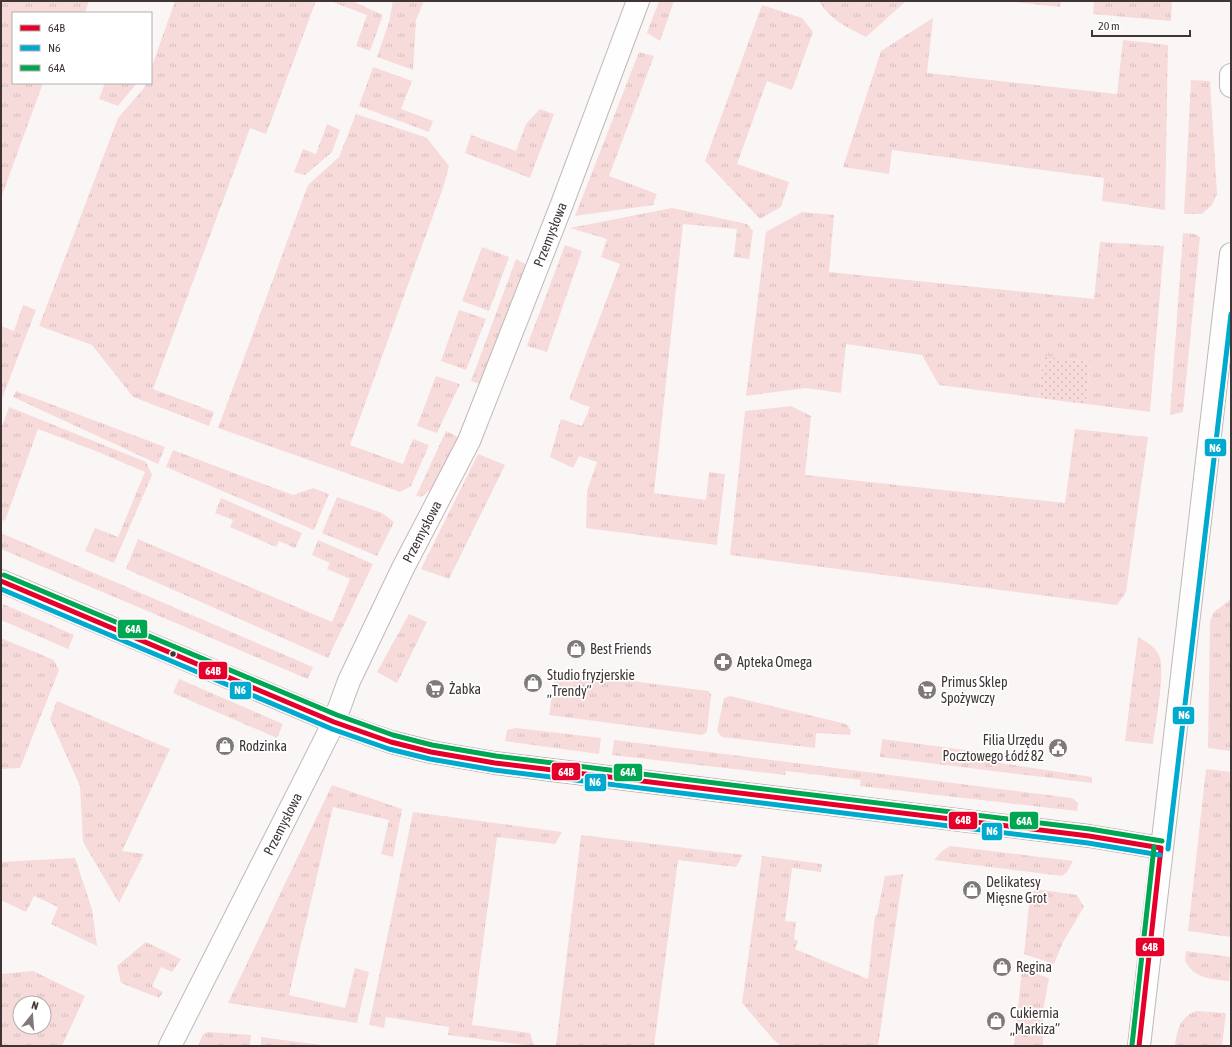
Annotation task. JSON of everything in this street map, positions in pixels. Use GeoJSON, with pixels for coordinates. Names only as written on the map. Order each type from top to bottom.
{"type":"FeatureCollection","features":[{"type":"Feature","properties":{"kind":"street","name":"Przemysłowa"},"geometry":{"type":"LineString","coordinates":[[170,1046],[334,722],[349,681],[403,568],[469,441],[562,204],[638,1]]}},
{"type":"Feature","properties":{"kind":"street"},"geometry":{"type":"LineString","coordinates":[[1231,74],[1231,86]]}},
{"type":"Feature","properties":{"kind":"street"},"geometry":{"type":"LineString","coordinates":[[1139,1046],[1231,254]]}},
{"type":"Feature","properties":{"kind":"street"},"geometry":{"type":"LineString","coordinates":[[1,581],[334,722],[391,742],[431,752],[495,763],[1089,836],[1162,848]]}},
{"type":"Feature","properties":{"kind":"green space"},"geometry":{"type":"Polygon","coordinates":[[[1,1],[89,1],[85,12],[12,12],[12,84],[43,84],[1,198],[1,1]]]}},
{"type":"Feature","properties":{"kind":"green space"},"geometry":{"type":"Polygon","coordinates":[[[175,1],[316,1],[266,134],[250,128],[153,389],[214,412],[209,426],[133,397],[92,345],[39,326],[118,118],[144,88],[146,84],[152,84],[152,66],[175,1]]]}},
{"type":"Feature","properties":{"kind":"green space"},"geometry":{"type":"Polygon","coordinates":[[[330,1],[352,1],[383,15],[370,51],[356,46],[367,15],[330,1]]]}},
{"type":"Feature","properties":{"kind":"green space"},"geometry":{"type":"Polygon","coordinates":[[[393,1],[424,1],[416,20],[413,70],[377,57],[389,22],[393,1]]]}},
{"type":"Feature","properties":{"kind":"green space"},"geometry":{"type":"Polygon","coordinates":[[[659,1],[674,1],[660,41],[647,33],[659,1]]]}},
{"type":"Feature","properties":{"kind":"green space"},"geometry":{"type":"Polygon","coordinates":[[[819,1],[906,1],[866,37],[834,18],[823,8],[819,1]]]}},
{"type":"Feature","properties":{"kind":"green space"},"geometry":{"type":"Polygon","coordinates":[[[1004,1],[1061,1],[1060,7],[1004,1]]]}},
{"type":"Feature","properties":{"kind":"green space"},"geometry":{"type":"Polygon","coordinates":[[[1094,1],[1172,1],[1171,21],[1093,14],[1094,1]]]}},
{"type":"Feature","properties":{"kind":"green space"},"geometry":{"type":"Polygon","coordinates":[[[762,5],[802,18],[813,32],[792,90],[767,81],[737,164],[789,182],[781,207],[760,219],[705,161],[762,5]]]}},
{"type":"Feature","properties":{"kind":"green space"},"geometry":{"type":"Polygon","coordinates":[[[933,18],[927,73],[1117,94],[1123,40],[1168,45],[1165,210],[1102,201],[1104,178],[892,150],[889,174],[843,167],[881,51],[933,18]]]}},
{"type":"Feature","properties":{"kind":"green space"},"geometry":{"type":"Polygon","coordinates":[[[639,52],[654,56],[609,176],[657,194],[653,205],[575,216],[639,52]]]}},
{"type":"Feature","properties":{"kind":"green space"},"geometry":{"type":"Polygon","coordinates":[[[373,67],[412,81],[401,109],[433,121],[429,132],[359,106],[373,67]]]}},
{"type":"Feature","properties":{"kind":"green space"},"geometry":{"type":"Polygon","coordinates":[[[1191,80],[1210,81],[1217,194],[1212,205],[1202,214],[1184,214],[1191,80]]]}},
{"type":"Feature","properties":{"kind":"green space"},"geometry":{"type":"Polygon","coordinates":[[[105,84],[136,84],[118,106],[99,99],[105,84]]]}},
{"type":"Feature","properties":{"kind":"green space"},"geometry":{"type":"Polygon","coordinates":[[[540,109],[554,114],[530,178],[465,153],[471,135],[516,151],[526,124],[540,109]]]}},
{"type":"Feature","properties":{"kind":"green space"},"geometry":{"type":"Polygon","coordinates":[[[356,114],[427,138],[449,166],[443,188],[350,445],[403,464],[413,439],[429,445],[411,486],[400,492],[218,428],[308,185],[339,157],[356,114]]]}},
{"type":"Feature","properties":{"kind":"green space"},"geometry":{"type":"Polygon","coordinates":[[[327,124],[340,130],[332,152],[305,175],[294,172],[303,149],[316,154],[327,124]]]}},
{"type":"Feature","properties":{"kind":"green space"},"geometry":{"type":"Polygon","coordinates":[[[672,208],[747,224],[753,231],[749,259],[734,257],[737,229],[683,224],[654,493],[706,500],[709,472],[725,474],[717,545],[586,528],[587,491],[597,462],[579,456],[573,468],[550,457],[561,419],[582,426],[590,407],[569,399],[620,264],[601,257],[607,239],[570,228],[672,208]]]}},
{"type":"Feature","properties":{"kind":"green space"},"geometry":{"type":"Polygon","coordinates":[[[802,212],[834,215],[829,272],[1094,299],[1100,242],[1164,246],[1150,412],[1086,404],[1090,362],[1043,356],[1039,398],[939,385],[922,355],[846,344],[841,393],[806,388],[746,396],[766,232],[802,212]]]}},
{"type":"Feature","properties":{"kind":"green space"},"geometry":{"type":"Polygon","coordinates":[[[1183,233],[1195,234],[1200,237],[1183,412],[1170,415],[1183,233]]]}},
{"type":"Feature","properties":{"kind":"green space"},"geometry":{"type":"Polygon","coordinates":[[[565,245],[582,251],[547,352],[527,346],[565,245]]]}},
{"type":"Feature","properties":{"kind":"green space"},"geometry":{"type":"Polygon","coordinates":[[[482,247],[509,257],[489,311],[462,301],[482,247]]]}},
{"type":"Feature","properties":{"kind":"green space"},"geometry":{"type":"Polygon","coordinates":[[[516,259],[527,265],[483,385],[471,381],[516,259]]]}},
{"type":"Feature","properties":{"kind":"green space"},"geometry":{"type":"Polygon","coordinates":[[[23,305],[36,310],[1,401],[1,326],[14,331],[23,305]]]}},
{"type":"Feature","properties":{"kind":"green space"},"geometry":{"type":"Polygon","coordinates":[[[459,310],[486,319],[466,370],[441,361],[459,310]]]}},
{"type":"Feature","properties":{"kind":"green space"},"geometry":{"type":"Polygon","coordinates":[[[1043,356],[1090,362],[1086,404],[1039,398],[1043,356]]]}},
{"type":"Feature","properties":{"kind":"green space"},"geometry":{"type":"Polygon","coordinates":[[[436,376],[460,384],[437,433],[417,426],[436,376]]]}},
{"type":"Feature","properties":{"kind":"green space"},"geometry":{"type":"Polygon","coordinates":[[[16,391],[165,447],[158,464],[13,397],[16,391]]]}},
{"type":"Feature","properties":{"kind":"green space"},"geometry":{"type":"Polygon","coordinates":[[[791,406],[811,416],[805,475],[1065,503],[1075,429],[1148,437],[1126,592],[1117,605],[730,555],[745,411],[791,406]]]}},
{"type":"Feature","properties":{"kind":"green space"},"geometry":{"type":"Polygon","coordinates":[[[9,407],[146,462],[152,475],[114,563],[85,551],[95,528],[118,537],[145,472],[96,451],[38,429],[5,521],[1,519],[1,429],[9,407]]]}},
{"type":"Feature","properties":{"kind":"green space"},"geometry":{"type":"Polygon","coordinates":[[[446,431],[460,438],[435,486],[421,497],[416,496],[446,431]]]}},
{"type":"Feature","properties":{"kind":"green space"},"geometry":{"type":"Polygon","coordinates":[[[173,450],[293,495],[313,488],[329,494],[314,530],[166,467],[173,450]]]}},
{"type":"Feature","properties":{"kind":"green space"},"geometry":{"type":"Polygon","coordinates":[[[478,454],[505,465],[449,579],[421,569],[478,454]]]}},
{"type":"Feature","properties":{"kind":"green space"},"geometry":{"type":"Polygon","coordinates":[[[337,497],[382,513],[394,522],[377,556],[322,533],[337,497]]]}},
{"type":"Feature","properties":{"kind":"green space"},"geometry":{"type":"Polygon","coordinates":[[[221,498],[302,533],[295,548],[279,541],[276,547],[230,527],[233,520],[215,513],[221,498]]]}},
{"type":"Feature","properties":{"kind":"green space"},"geometry":{"type":"Polygon","coordinates":[[[1,533],[313,667],[308,679],[1,549],[1,533]]]}},
{"type":"Feature","properties":{"kind":"green space"},"geometry":{"type":"Polygon","coordinates":[[[138,539],[332,622],[350,579],[327,569],[330,563],[312,555],[318,540],[373,564],[328,658],[126,569],[138,539]]]}},
{"type":"Feature","properties":{"kind":"green space"},"geometry":{"type":"Polygon","coordinates":[[[1231,599],[1231,751],[1208,748],[1210,622],[1213,613],[1231,599]]]}},
{"type":"Feature","properties":{"kind":"green space"},"geometry":{"type":"Polygon","coordinates":[[[3,604],[74,635],[68,649],[1,620],[3,604]]]}},
{"type":"Feature","properties":{"kind":"green space"},"geometry":{"type":"Polygon","coordinates":[[[409,614],[427,622],[397,683],[377,672],[409,614]]]}},
{"type":"Feature","properties":{"kind":"green space"},"geometry":{"type":"Polygon","coordinates":[[[1138,637],[1155,649],[1161,662],[1161,685],[1153,744],[1125,741],[1138,637]]]}},
{"type":"Feature","properties":{"kind":"green space"},"geometry":{"type":"Polygon","coordinates":[[[1,638],[54,660],[59,670],[20,768],[1,769],[1,638]]]}},
{"type":"Feature","properties":{"kind":"green space"},"geometry":{"type":"Polygon","coordinates":[[[556,671],[708,691],[711,694],[707,732],[702,735],[549,715],[556,671]]]}},
{"type":"Feature","properties":{"kind":"green space"},"geometry":{"type":"Polygon","coordinates":[[[179,679],[283,724],[277,738],[173,693],[179,679]]]}},
{"type":"Feature","properties":{"kind":"green space"},"geometry":{"type":"Polygon","coordinates":[[[730,696],[846,724],[851,730],[850,735],[816,733],[815,748],[722,737],[717,731],[724,698],[730,696]]]}},
{"type":"Feature","properties":{"kind":"green space"},"geometry":{"type":"Polygon","coordinates":[[[57,701],[170,749],[122,851],[144,854],[119,903],[83,842],[80,786],[50,719],[57,701]]]}},
{"type":"Feature","properties":{"kind":"green space"},"geometry":{"type":"Polygon","coordinates":[[[516,728],[601,738],[599,754],[505,741],[507,730],[516,728]]]}},
{"type":"Feature","properties":{"kind":"green space"},"geometry":{"type":"Polygon","coordinates":[[[882,739],[988,753],[987,761],[1092,777],[1092,783],[880,757],[882,739]]]}},
{"type":"Feature","properties":{"kind":"green space"},"geometry":{"type":"Polygon","coordinates":[[[614,740],[1072,798],[1078,803],[1077,811],[860,786],[861,780],[786,771],[785,775],[612,755],[614,740]]]}},
{"type":"Feature","properties":{"kind":"green space"},"geometry":{"type":"Polygon","coordinates":[[[1206,769],[1231,772],[1231,937],[1188,931],[1206,769]]]}},
{"type":"Feature","properties":{"kind":"green space"},"geometry":{"type":"Polygon","coordinates":[[[332,785],[402,809],[393,857],[381,854],[389,820],[333,807],[289,995],[345,1008],[355,968],[369,972],[357,1023],[228,1003],[332,785]]]}},
{"type":"Feature","properties":{"kind":"green space"},"geometry":{"type":"Polygon","coordinates":[[[413,812],[562,832],[555,844],[497,837],[472,1025],[530,1033],[534,1046],[448,1035],[449,1027],[386,1017],[384,1028],[369,1025],[413,812]]]}},
{"type":"Feature","properties":{"kind":"green space"},"geometry":{"type":"Polygon","coordinates":[[[581,835],[743,855],[736,867],[678,860],[654,1046],[556,1046],[581,835]]]}},
{"type":"Feature","properties":{"kind":"green space"},"geometry":{"type":"Polygon","coordinates":[[[950,846],[1073,861],[1067,872],[1062,876],[934,860],[942,851],[950,846]]]}},
{"type":"Feature","properties":{"kind":"green space"},"geometry":{"type":"Polygon","coordinates":[[[762,856],[822,864],[821,872],[792,868],[785,921],[796,922],[794,939],[798,941],[795,949],[868,979],[875,916],[877,915],[885,876],[903,874],[878,1046],[781,1046],[772,1038],[742,1003],[762,856]]]}},
{"type":"Feature","properties":{"kind":"green space"},"geometry":{"type":"Polygon","coordinates":[[[75,858],[92,909],[97,946],[51,924],[58,907],[34,896],[26,912],[1,900],[1,862],[75,858]]]}},
{"type":"Feature","properties":{"kind":"green space"},"geometry":{"type":"Polygon","coordinates":[[[1036,889],[1077,895],[1084,907],[1063,942],[1054,964],[1024,954],[1030,894],[1036,889]]]}},
{"type":"Feature","properties":{"kind":"green space"},"geometry":{"type":"Polygon","coordinates":[[[146,942],[181,959],[172,972],[161,967],[152,986],[163,992],[159,998],[121,983],[117,966],[146,942]]]}},
{"type":"Feature","properties":{"kind":"green space"},"geometry":{"type":"Polygon","coordinates":[[[1186,951],[1231,957],[1229,981],[1216,980],[1199,975],[1189,967],[1185,961],[1186,951]]]}},
{"type":"Feature","properties":{"kind":"green space"},"geometry":{"type":"Polygon","coordinates":[[[1022,969],[1049,978],[1043,1011],[1043,1046],[1014,1045],[1022,969]]]}},
{"type":"Feature","properties":{"kind":"green space"},"geometry":{"type":"Polygon","coordinates":[[[33,971],[85,996],[62,1046],[1,1046],[1,974],[33,971]]]}},
{"type":"Feature","properties":{"kind":"green space"},"geometry":{"type":"Polygon","coordinates":[[[1196,1011],[1226,1013],[1222,1046],[1175,1046],[1178,1029],[1183,1020],[1196,1011]]]}},
{"type":"Feature","properties":{"kind":"green space"},"geometry":{"type":"Polygon","coordinates":[[[208,1032],[251,1035],[250,1046],[198,1046],[203,1034],[208,1032]]]}},
{"type":"Feature","properties":{"kind":"green space"},"geometry":{"type":"Polygon","coordinates":[[[261,1037],[328,1046],[261,1046],[261,1037]]]}},
{"type":"Feature","properties":{"kind":"transit line","name":"N6"},"geometry":{"type":"LineString","coordinates":[[1168,849],[1231,314]]}},
{"type":"Feature","properties":{"kind":"transit line","name":"64A"},"geometry":{"type":"LineString","coordinates":[[4,575],[337,715],[393,735],[432,745],[496,756],[1090,829],[1162,841]]}},
{"type":"Feature","properties":{"kind":"transit line","name":"64B"},"geometry":{"type":"LineString","coordinates":[[1,581],[334,722],[391,742],[431,752],[495,763],[1089,836],[1161,848]]}},
{"type":"Feature","properties":{"kind":"transit line","name":"N6"},"geometry":{"type":"LineString","coordinates":[[1,589],[332,729],[389,749],[430,759],[494,770],[1088,843],[1160,855]]}},
{"type":"Feature","properties":{"kind":"transit line","name":"64A"},"geometry":{"type":"LineString","coordinates":[[1132,1045],[1154,847]]}},
{"type":"Feature","properties":{"kind":"transit line","name":"64B"},"geometry":{"type":"LineString","coordinates":[[1139,1046],[1161,848]]}},
{"type":"Feature","properties":{"kind":"place","name":"Best Friends"},"geometry":{"type":"Point","coordinates":[576,649]}},
{"type":"Feature","properties":{"kind":"place","name":"Apteka Omega"},"geometry":{"type":"Point","coordinates":[723,662]}},
{"type":"Feature","properties":{"kind":"place","name":"Studio fryzjerskie „Trendy”"},"geometry":{"type":"Point","coordinates":[533,683]}},
{"type":"Feature","properties":{"kind":"place","name":"Żabka"},"geometry":{"type":"Point","coordinates":[435,689]}},
{"type":"Feature","properties":{"kind":"place","name":"Primus Sklep Spożywczy"},"geometry":{"type":"Point","coordinates":[927,690]}},
{"type":"Feature","properties":{"kind":"place","name":"Rodzinka"},"geometry":{"type":"Point","coordinates":[225,746]}},
{"type":"Feature","properties":{"kind":"place","name":"Filia Urzędu Pocztowego Łódź 82"},"geometry":{"type":"Point","coordinates":[1058,748]}},
{"type":"Feature","properties":{"kind":"place","name":"Delikatesy Mięsne Grot"},"geometry":{"type":"Point","coordinates":[972,890]}},
{"type":"Feature","properties":{"kind":"place","name":"Regina"},"geometry":{"type":"Point","coordinates":[1002,967]}},
{"type":"Feature","properties":{"kind":"place","name":"Cukiernia „Markiza”"},"geometry":{"type":"Point","coordinates":[996,1021]}}]}
